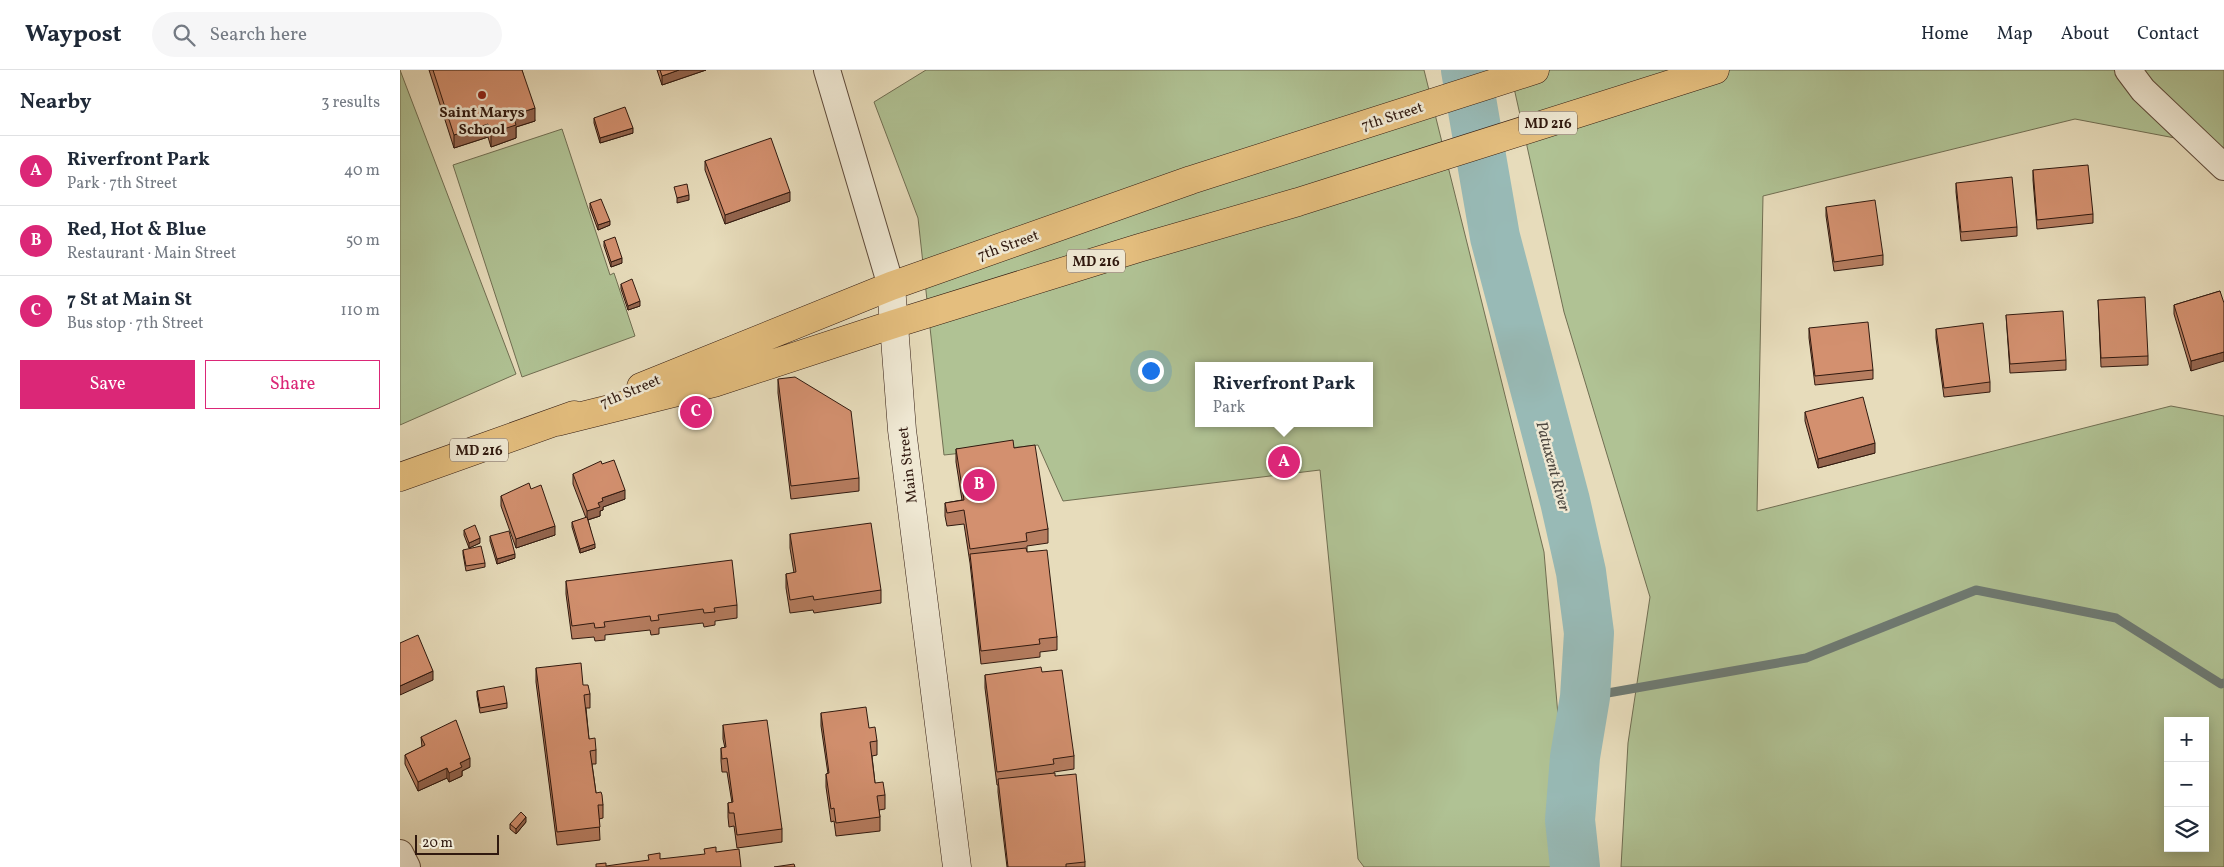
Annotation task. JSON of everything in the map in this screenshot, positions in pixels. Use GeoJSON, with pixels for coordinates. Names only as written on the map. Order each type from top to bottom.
{"type":"FeatureCollection","features":[{"type":"Feature","properties":{"kind":"main road","name":"7th Street"},"geometry":{"type":"LineString","coordinates":[[400,477],[557,422],[891,286],[1191,180],[1535,70]]}},
{"type":"Feature","properties":{"kind":"main road","name":"7th Street"},"geometry":{"type":"LineString","coordinates":[[557,422],[714,382],[894,324],[1139,248],[1298,202],[1716,70]]}},
{"type":"Feature","properties":{"kind":"street","name":"Main Street"},"geometry":{"type":"LineString","coordinates":[[827,70],[891,286],[902,430],[957,867]]}},
{"type":"Feature","properties":{"kind":"street"},"geometry":{"type":"LineString","coordinates":[[2128,70],[2143,90],[2224,167]]}},
{"type":"Feature","properties":{"kind":"street"},"geometry":{"type":"LineString","coordinates":[[400,853],[406,867]]}},
{"type":"Feature","properties":{"kind":"green space"},"geometry":{"type":"Polygon","coordinates":[[[400,70],[516,374],[400,425],[400,70]]]}},
{"type":"Feature","properties":{"kind":"green space"},"geometry":{"type":"Polygon","coordinates":[[[926,70],[1424,70],[1544,552],[1571,867],[1364,867],[1358,859],[1320,470],[1063,501],[1038,445],[944,455],[918,218],[874,102],[926,70]]]}},
{"type":"Feature","properties":{"kind":"green space"},"geometry":{"type":"Polygon","coordinates":[[[1510,70],[2224,70],[2224,167],[2196,142],[2075,119],[1763,196],[1757,511],[2171,406],[2224,416],[2224,867],[1621,867],[1628,743],[1650,597],[1564,312],[1510,70]]]}},
{"type":"Feature","properties":{"kind":"green space"},"geometry":{"type":"Polygon","coordinates":[[[562,129],[610,275],[614,273],[635,336],[522,377],[453,165],[562,129]]]}},
{"type":"Feature","properties":{"kind":"building","name":"Saint Marys School"},"geometry":{"type":"Polygon","coordinates":[[[433,70],[522,70],[535,108],[513,115],[516,125],[491,133],[488,124],[454,135],[433,70]]]}},
{"type":"Feature","properties":{"kind":"building"},"geometry":{"type":"Polygon","coordinates":[[[660,70],[679,70],[662,76],[660,70]]]}},
{"type":"Feature","properties":{"kind":"building"},"geometry":{"type":"Polygon","coordinates":[[[625,107],[633,128],[600,138],[594,118],[625,107]]]}},
{"type":"Feature","properties":{"kind":"building"},"geometry":{"type":"Polygon","coordinates":[[[771,138],[790,192],[725,215],[705,161],[771,138]]]}},
{"type":"Feature","properties":{"kind":"building"},"geometry":{"type":"Polygon","coordinates":[[[2088,165],[2093,214],[2037,220],[2033,170],[2088,165]]]}},
{"type":"Feature","properties":{"kind":"building"},"geometry":{"type":"Polygon","coordinates":[[[2012,177],[2017,227],[1961,232],[1956,183],[2012,177]]]}},
{"type":"Feature","properties":{"kind":"building"},"geometry":{"type":"Polygon","coordinates":[[[687,184],[689,195],[677,198],[674,187],[687,184]]]}},
{"type":"Feature","properties":{"kind":"building"},"geometry":{"type":"Polygon","coordinates":[[[601,199],[610,221],[598,225],[590,203],[601,199]]]}},
{"type":"Feature","properties":{"kind":"building"},"geometry":{"type":"Polygon","coordinates":[[[1875,200],[1883,255],[1834,262],[1826,207],[1875,200]]]}},
{"type":"Feature","properties":{"kind":"building"},"geometry":{"type":"Polygon","coordinates":[[[615,237],[622,258],[611,262],[604,241],[615,237]]]}},
{"type":"Feature","properties":{"kind":"building"},"geometry":{"type":"Polygon","coordinates":[[[632,279],[640,301],[628,306],[621,284],[632,279]]]}},
{"type":"Feature","properties":{"kind":"building"},"geometry":{"type":"Polygon","coordinates":[[[2220,291],[2224,303],[2224,352],[2191,361],[2174,305],[2220,291]]]}},
{"type":"Feature","properties":{"kind":"building"},"geometry":{"type":"Polygon","coordinates":[[[2145,297],[2148,356],[2101,358],[2098,300],[2145,297]]]}},
{"type":"Feature","properties":{"kind":"building"},"geometry":{"type":"Polygon","coordinates":[[[2063,311],[2066,360],[2010,364],[2006,315],[2063,311]]]}},
{"type":"Feature","properties":{"kind":"building"},"geometry":{"type":"Polygon","coordinates":[[[1868,322],[1873,370],[1815,376],[1809,328],[1868,322]]]}},
{"type":"Feature","properties":{"kind":"building"},"geometry":{"type":"Polygon","coordinates":[[[1983,323],[1990,382],[1944,388],[1936,329],[1983,323]]]}},
{"type":"Feature","properties":{"kind":"building"},"geometry":{"type":"Polygon","coordinates":[[[795,377],[851,411],[859,478],[791,486],[778,379],[795,377]]]}},
{"type":"Feature","properties":{"kind":"building"},"geometry":{"type":"Polygon","coordinates":[[[1863,397],[1875,443],[1818,459],[1805,412],[1863,397]]]}},
{"type":"Feature","properties":{"kind":"building"},"geometry":{"type":"Polygon","coordinates":[[[1013,440],[1014,448],[1035,445],[1048,529],[1026,533],[1027,541],[970,549],[964,510],[947,513],[945,503],[964,500],[956,449],[1013,440]]]}},
{"type":"Feature","properties":{"kind":"building"},"geometry":{"type":"Polygon","coordinates":[[[614,460],[625,490],[602,498],[603,501],[598,503],[600,507],[587,511],[573,474],[601,461],[602,464],[614,460]]]}},
{"type":"Feature","properties":{"kind":"building"},"geometry":{"type":"Polygon","coordinates":[[[529,483],[531,489],[541,485],[555,526],[516,539],[501,496],[529,483]]]}},
{"type":"Feature","properties":{"kind":"building"},"geometry":{"type":"Polygon","coordinates":[[[587,517],[595,544],[580,549],[572,522],[587,517]]]}},
{"type":"Feature","properties":{"kind":"building"},"geometry":{"type":"Polygon","coordinates":[[[871,523],[881,590],[814,600],[813,596],[790,600],[786,574],[796,572],[790,534],[871,523]]]}},
{"type":"Feature","properties":{"kind":"building"},"geometry":{"type":"Polygon","coordinates":[[[475,525],[480,538],[469,543],[464,530],[475,525]]]}},
{"type":"Feature","properties":{"kind":"building"},"geometry":{"type":"Polygon","coordinates":[[[509,531],[515,554],[497,559],[490,536],[509,531]]]}},
{"type":"Feature","properties":{"kind":"building"},"geometry":{"type":"Polygon","coordinates":[[[481,546],[485,563],[466,566],[463,550],[481,546]]]}},
{"type":"Feature","properties":{"kind":"building"},"geometry":{"type":"Polygon","coordinates":[[[1026,548],[1027,552],[1047,550],[1057,637],[1039,639],[1040,644],[981,651],[970,554],[1026,548]]]}},
{"type":"Feature","properties":{"kind":"building"},"geometry":{"type":"Polygon","coordinates":[[[732,560],[737,605],[714,608],[715,612],[704,613],[703,609],[658,615],[659,620],[651,621],[650,616],[604,622],[605,627],[595,628],[594,623],[572,626],[566,581],[732,560]]]}},
{"type":"Feature","properties":{"kind":"building"},"geometry":{"type":"Polygon","coordinates":[[[418,635],[433,671],[400,686],[400,643],[418,635]]]}},
{"type":"Feature","properties":{"kind":"building"},"geometry":{"type":"Polygon","coordinates":[[[581,663],[583,685],[588,685],[590,694],[584,695],[589,739],[595,738],[596,750],[590,751],[596,793],[601,792],[602,795],[603,805],[598,805],[600,827],[557,832],[536,668],[581,663]]]}},
{"type":"Feature","properties":{"kind":"building"},"geometry":{"type":"Polygon","coordinates":[[[1041,667],[1042,672],[1062,670],[1074,756],[1053,759],[1054,764],[997,772],[985,675],[1041,667]]]}},
{"type":"Feature","properties":{"kind":"building"},"geometry":{"type":"Polygon","coordinates":[[[504,686],[507,703],[480,708],[477,691],[504,686]]]}},
{"type":"Feature","properties":{"kind":"building"},"geometry":{"type":"Polygon","coordinates":[[[866,707],[869,728],[875,727],[877,741],[870,742],[875,783],[883,782],[885,795],[877,796],[880,817],[836,823],[834,808],[831,809],[826,774],[829,773],[821,713],[866,707]]]}},
{"type":"Feature","properties":{"kind":"building"},"geometry":{"type":"Polygon","coordinates":[[[456,720],[470,758],[460,763],[462,767],[449,773],[447,768],[418,782],[405,755],[425,745],[421,737],[456,720]]]}},
{"type":"Feature","properties":{"kind":"building"},"geometry":{"type":"Polygon","coordinates":[[[767,720],[782,829],[737,835],[734,813],[729,813],[728,803],[733,802],[727,758],[722,759],[721,748],[726,747],[723,725],[767,720]]]}},
{"type":"Feature","properties":{"kind":"building"},"geometry":{"type":"Polygon","coordinates":[[[1055,773],[1055,776],[1076,774],[1085,862],[1066,864],[1066,867],[1008,867],[998,779],[1055,773]]]}},
{"type":"Feature","properties":{"kind":"building"},"geometry":{"type":"Polygon","coordinates":[[[521,812],[526,817],[516,829],[510,824],[521,812]]]}},
{"type":"Feature","properties":{"kind":"building"},"geometry":{"type":"Polygon","coordinates":[[[716,847],[716,852],[739,849],[741,867],[596,867],[596,864],[606,863],[606,866],[649,860],[648,855],[660,853],[660,859],[705,854],[704,849],[716,847]]]}},
{"type":"Feature","properties":{"kind":"building"},"geometry":{"type":"Polygon","coordinates":[[[794,864],[795,867],[774,867],[794,864]]]}},
{"type":"Feature","properties":{"kind":"waterway","name":"Patuxent River"},"geometry":{"type":"LineString","coordinates":[[1466,70],[1495,237],[1565,501],[1581,572],[1589,633],[1585,697],[1575,757],[1570,820],[1575,867]]}},
{"type":"Feature","properties":{"kind":"waterway"},"geometry":{"type":"LineString","coordinates":[[1585,697],[1806,658],[1976,590],[2116,618],[2221,684],[2224,683]]}},
{"type":"Feature","properties":{"kind":"place","name":"Saint Marys School"},"geometry":{"type":"Point","coordinates":[482,95]}},
{"type":"Feature","properties":{"kind":"place","name":"7 St at Main St"},"geometry":{"type":"Point","coordinates":[696,412]}},
{"type":"Feature","properties":{"kind":"place","name":"Riverfront Park"},"geometry":{"type":"Point","coordinates":[1284,462]}},
{"type":"Feature","properties":{"kind":"place","name":"Red, Hot & Blue"},"geometry":{"type":"Point","coordinates":[979,485]}}]}
